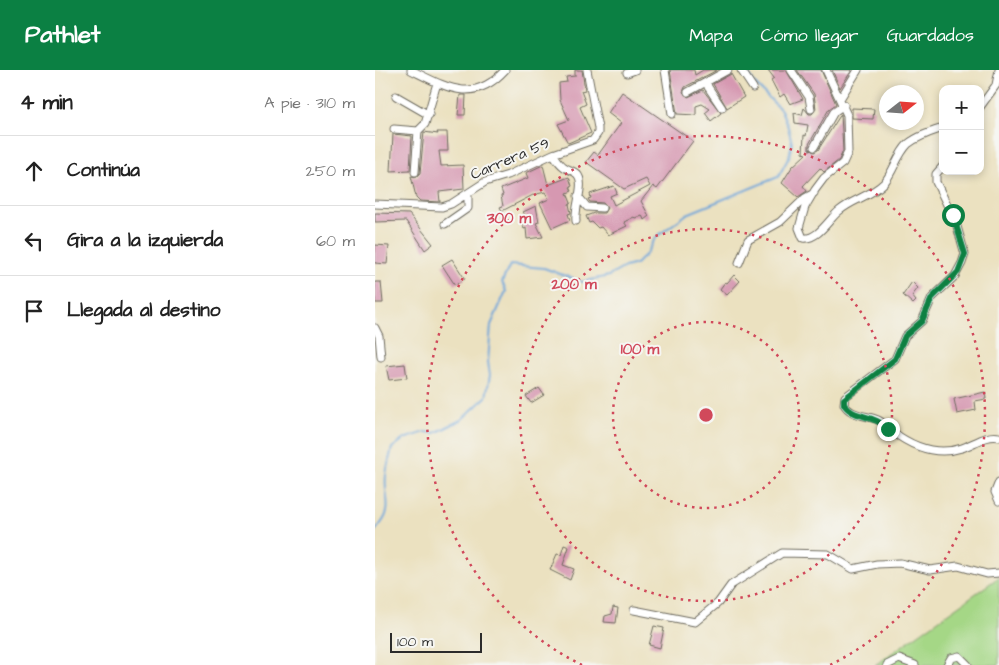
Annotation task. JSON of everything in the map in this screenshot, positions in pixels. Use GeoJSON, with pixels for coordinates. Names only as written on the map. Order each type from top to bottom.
{"type":"FeatureCollection","features":[{"type":"Feature","properties":{"kind":"street"},"geometry":{"type":"LineString","coordinates":[[411,70],[437,83],[462,92],[470,91],[497,79],[505,70]]}},
{"type":"Feature","properties":{"kind":"street","name":"Carrera 59"},"geometry":{"type":"LineString","coordinates":[[375,204],[442,207],[485,182],[509,175],[553,154],[574,148],[596,137],[598,128],[587,70]]}},
{"type":"Feature","properties":{"kind":"street"},"geometry":{"type":"LineString","coordinates":[[627,73],[635,70]]}},
{"type":"Feature","properties":{"kind":"street"},"geometry":{"type":"LineString","coordinates":[[665,70],[672,114]]}},
{"type":"Feature","properties":{"kind":"street"},"geometry":{"type":"LineString","coordinates":[[688,92],[728,70]]}},
{"type":"Feature","properties":{"kind":"street"},"geometry":{"type":"LineString","coordinates":[[741,70],[753,88]]}},
{"type":"Feature","properties":{"kind":"street"},"geometry":{"type":"LineString","coordinates":[[791,70],[809,97],[811,109]]}},
{"type":"Feature","properties":{"kind":"street"},"geometry":{"type":"LineString","coordinates":[[826,70],[842,102],[849,128],[848,152],[843,163],[824,178],[805,207],[799,225],[801,235],[805,238],[820,230],[845,206],[868,195],[881,185],[893,170],[903,150],[912,141],[939,130]]}},
{"type":"Feature","properties":{"kind":"street"},"geometry":{"type":"LineString","coordinates":[[815,148],[858,70]]}},
{"type":"Feature","properties":{"kind":"street"},"geometry":{"type":"LineString","coordinates":[[984,102],[996,85],[999,70]]}},
{"type":"Feature","properties":{"kind":"street"},"geometry":{"type":"LineString","coordinates":[[707,82],[708,87],[722,108]]}},
{"type":"Feature","properties":{"kind":"street"},"geometry":{"type":"LineString","coordinates":[[415,172],[418,131],[425,124],[429,115],[437,83]]}},
{"type":"Feature","properties":{"kind":"street"},"geometry":{"type":"LineString","coordinates":[[396,96],[429,115]]}},
{"type":"Feature","properties":{"kind":"street"},"geometry":{"type":"LineString","coordinates":[[394,129],[418,131]]}},
{"type":"Feature","properties":{"kind":"street"},"geometry":{"type":"LineString","coordinates":[[553,154],[562,166],[579,176],[581,185],[575,208],[576,221]]}},
{"type":"Feature","properties":{"kind":"street"},"geometry":{"type":"LineString","coordinates":[[939,171],[936,174],[936,182],[956,223],[965,254],[963,263],[955,276],[932,298],[922,321],[905,336],[895,359],[845,397],[844,404],[848,409],[857,414],[881,421],[894,434],[927,450],[952,451],[992,436],[999,436]]}},
{"type":"Feature","properties":{"kind":"street"},"geometry":{"type":"LineString","coordinates":[[445,224],[468,208],[468,193]]}},
{"type":"Feature","properties":{"kind":"street"},"geometry":{"type":"LineString","coordinates":[[739,263],[748,240],[780,222],[805,198],[814,193]]}},
{"type":"Feature","properties":{"kind":"street"},"geometry":{"type":"LineString","coordinates":[[578,196],[587,207],[602,208]]}},
{"type":"Feature","properties":{"kind":"street"},"geometry":{"type":"LineString","coordinates":[[375,328],[379,336],[381,357]]}},
{"type":"Feature","properties":{"kind":"street"},"geometry":{"type":"LineString","coordinates":[[999,482],[995,492],[999,501]]}},
{"type":"Feature","properties":{"kind":"street"},"geometry":{"type":"LineString","coordinates":[[634,610],[695,622],[718,602],[731,585],[782,553],[828,554],[853,569],[877,564],[900,563],[930,570],[958,566],[987,574],[999,573]]}},
{"type":"Feature","properties":{"kind":"street"},"geometry":{"type":"LineString","coordinates":[[947,665],[951,658],[959,656],[967,665]]}},
{"type":"Feature","properties":{"kind":"street"},"geometry":{"type":"LineString","coordinates":[[887,665],[899,659],[915,665]]}},
{"type":"Feature","properties":{"kind":"green space"},"geometry":{"type":"Polygon","coordinates":[[[999,577],[999,665],[875,665],[999,577]]]}},
{"type":"Feature","properties":{"kind":"building"},"geometry":{"type":"Polygon","coordinates":[[[575,70],[582,70],[585,90],[581,91],[586,104],[580,107],[591,133],[568,143],[558,124],[569,120],[560,100],[559,83],[567,82],[566,77],[575,76],[575,70]]]}},
{"type":"Feature","properties":{"kind":"building"},"geometry":{"type":"Polygon","coordinates":[[[670,70],[694,70],[695,75],[703,70],[717,70],[685,87],[683,92],[688,97],[703,90],[721,113],[711,121],[705,113],[710,109],[702,104],[696,106],[696,115],[677,114],[670,70]]]}},
{"type":"Feature","properties":{"kind":"building"},"geometry":{"type":"Polygon","coordinates":[[[768,70],[786,70],[803,99],[790,104],[784,94],[780,97],[771,80],[774,78],[768,70]]]}},
{"type":"Feature","properties":{"kind":"building"},"geometry":{"type":"Polygon","coordinates":[[[797,70],[821,70],[836,104],[829,109],[809,144],[809,149],[814,152],[818,150],[841,114],[843,151],[839,160],[824,172],[820,168],[803,186],[807,191],[798,197],[782,183],[792,167],[806,154],[803,153],[804,135],[806,136],[808,125],[795,123],[794,113],[802,115],[804,108],[809,114],[812,114],[816,109],[814,94],[797,70]]]}},
{"type":"Feature","properties":{"kind":"building"},"geometry":{"type":"Polygon","coordinates":[[[832,70],[852,70],[840,88],[832,70]]]}},
{"type":"Feature","properties":{"kind":"building"},"geometry":{"type":"Polygon","coordinates":[[[731,74],[744,97],[727,108],[713,84],[731,74]]]}},
{"type":"Feature","properties":{"kind":"building"},"geometry":{"type":"Polygon","coordinates":[[[622,92],[693,141],[657,189],[653,186],[641,201],[649,216],[644,220],[642,215],[634,217],[624,222],[627,226],[608,235],[601,227],[598,228],[592,222],[589,223],[586,216],[594,213],[604,213],[607,208],[603,203],[590,202],[588,199],[591,198],[590,194],[614,186],[617,193],[610,196],[614,205],[650,186],[646,179],[624,189],[586,162],[594,152],[598,155],[621,123],[608,113],[622,92]]]}},
{"type":"Feature","properties":{"kind":"building"},"geometry":{"type":"Polygon","coordinates":[[[460,95],[466,95],[465,115],[458,115],[460,95]]]}},
{"type":"Feature","properties":{"kind":"building"},"geometry":{"type":"Polygon","coordinates":[[[852,108],[874,109],[873,119],[852,118],[852,108]]]}},
{"type":"Feature","properties":{"kind":"building"},"geometry":{"type":"Polygon","coordinates":[[[424,132],[438,134],[437,132],[447,132],[448,151],[439,151],[441,166],[463,165],[464,189],[439,192],[440,202],[420,201],[416,197],[411,176],[417,177],[420,173],[424,132]]]}},
{"type":"Feature","properties":{"kind":"building"},"geometry":{"type":"Polygon","coordinates":[[[393,134],[412,136],[410,170],[391,171],[393,134]]]}},
{"type":"Feature","properties":{"kind":"building"},"geometry":{"type":"Polygon","coordinates":[[[543,165],[548,185],[569,177],[572,186],[570,187],[572,191],[567,193],[571,203],[569,204],[571,213],[568,214],[570,220],[552,228],[540,203],[549,199],[545,192],[533,195],[502,211],[500,207],[503,206],[501,189],[528,178],[526,173],[543,165]]]}},
{"type":"Feature","properties":{"kind":"building"},"geometry":{"type":"Polygon","coordinates":[[[536,206],[539,222],[536,223],[543,237],[527,239],[526,228],[524,229],[522,224],[524,223],[522,219],[526,217],[523,212],[536,206]]]}},
{"type":"Feature","properties":{"kind":"building"},"geometry":{"type":"Polygon","coordinates":[[[375,213],[409,214],[433,244],[425,250],[406,221],[375,222],[375,213]]]}},
{"type":"Feature","properties":{"kind":"building"},"geometry":{"type":"Polygon","coordinates":[[[375,245],[389,246],[387,264],[375,263],[375,245]]]}},
{"type":"Feature","properties":{"kind":"building"},"geometry":{"type":"Polygon","coordinates":[[[452,259],[465,279],[455,285],[442,265],[452,259]]]}},
{"type":"Feature","properties":{"kind":"building"},"geometry":{"type":"Polygon","coordinates":[[[734,275],[740,281],[727,295],[720,289],[734,275]]]}},
{"type":"Feature","properties":{"kind":"building"},"geometry":{"type":"Polygon","coordinates":[[[375,282],[381,282],[383,303],[375,303],[375,282]]]}},
{"type":"Feature","properties":{"kind":"building"},"geometry":{"type":"Polygon","coordinates":[[[912,282],[918,288],[912,296],[916,301],[913,304],[903,295],[912,282]]]}},
{"type":"Feature","properties":{"kind":"building"},"geometry":{"type":"Polygon","coordinates":[[[405,364],[407,378],[389,380],[386,366],[405,364]]]}},
{"type":"Feature","properties":{"kind":"building"},"geometry":{"type":"Polygon","coordinates":[[[539,388],[544,395],[531,403],[526,396],[539,388]]]}},
{"type":"Feature","properties":{"kind":"building"},"geometry":{"type":"Polygon","coordinates":[[[985,392],[986,399],[975,401],[976,410],[957,414],[954,399],[985,392]]]}},
{"type":"Feature","properties":{"kind":"building"},"geometry":{"type":"Polygon","coordinates":[[[564,545],[569,547],[563,565],[574,569],[570,580],[550,570],[557,554],[561,555],[564,545]]]}},
{"type":"Feature","properties":{"kind":"building"},"geometry":{"type":"Polygon","coordinates":[[[613,607],[618,608],[616,623],[604,622],[605,616],[612,614],[613,607]]]}},
{"type":"Feature","properties":{"kind":"building"},"geometry":{"type":"Polygon","coordinates":[[[654,626],[664,628],[660,648],[649,645],[654,626]]]}},
{"type":"Feature","properties":{"kind":"waterway"},"geometry":{"type":"LineString","coordinates":[[375,531],[386,516],[388,504],[386,475],[392,448],[404,439],[425,432],[435,433],[461,420],[486,397],[490,375],[488,362],[491,325],[506,291],[502,282],[510,265],[544,268],[582,282],[609,276],[625,267],[636,264],[646,254],[656,237],[687,214],[778,177],[789,157],[792,143],[788,127],[781,110],[755,84],[746,70]]}},
{"type":"Feature","properties":{"kind":"route"},"geometry":{"type":"LineString","coordinates":[[888,429],[881,421],[857,414],[845,407],[844,399],[869,377],[876,374],[895,359],[905,336],[920,325],[932,298],[958,272],[965,254],[953,215]]}}]}
